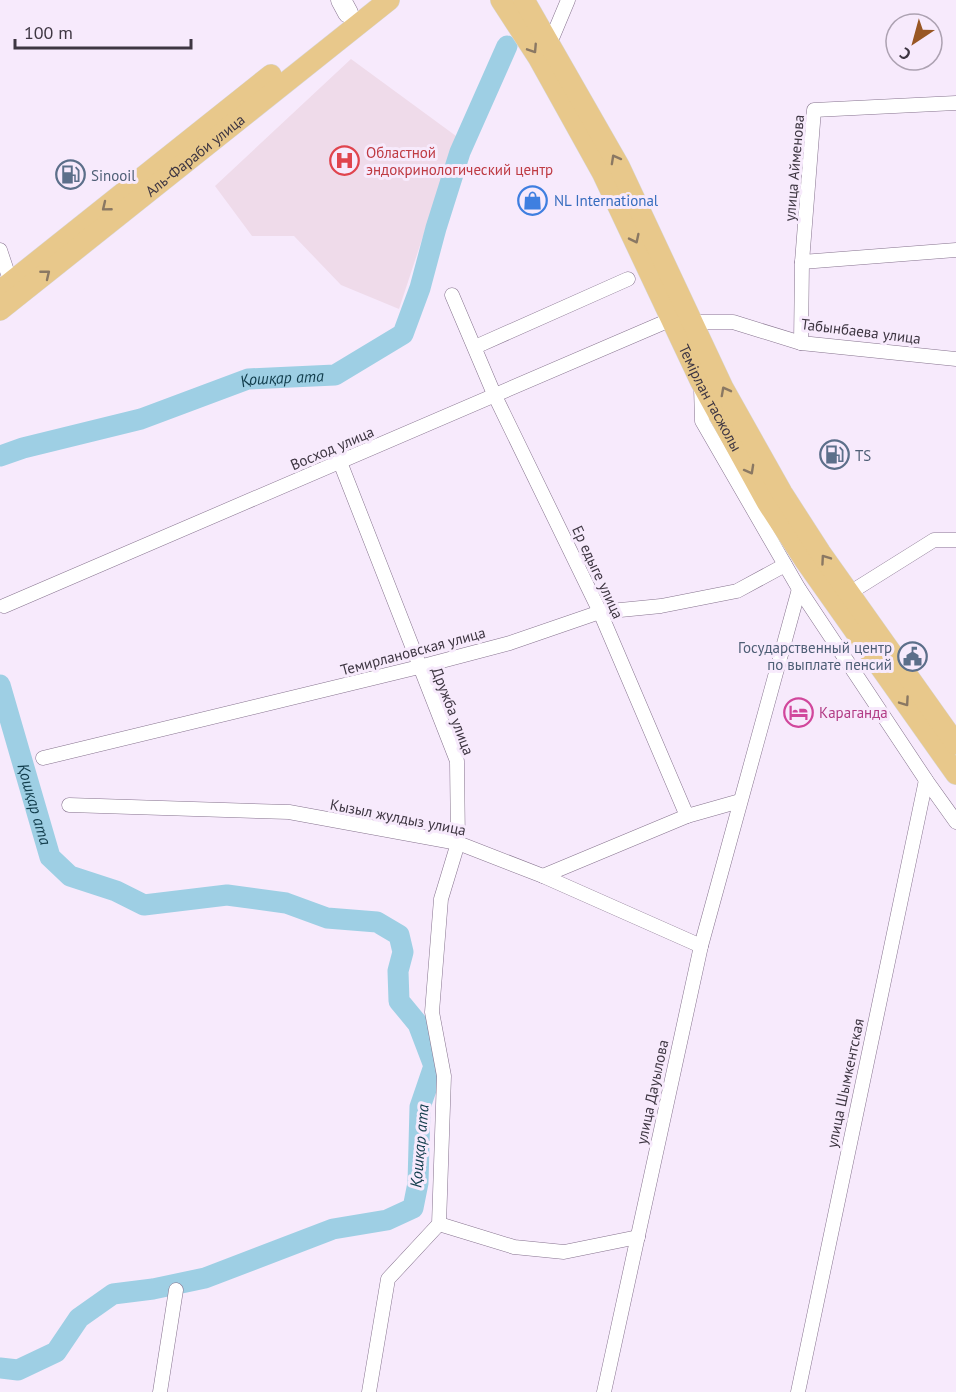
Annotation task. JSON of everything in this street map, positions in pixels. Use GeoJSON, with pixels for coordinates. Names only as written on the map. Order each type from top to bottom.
{"type":"FeatureCollection","features":[{"type":"Feature","properties":{"kind":"main road","name":"Аль-Фараби улица"},"geometry":{"type":"LineString","coordinates":[[0,310],[390,0]]}},
{"type":"Feature","properties":{"kind":"main road","name":"Темірлан тасжолы"},"geometry":{"type":"LineString","coordinates":[[501,0],[538,57],[683,321],[782,493],[820,552],[842,598],[956,774]]}},
{"type":"Feature","properties":{"kind":"main road","name":"Темірлан тасжолы"},"geometry":{"type":"LineString","coordinates":[[524,0],[619,166],[683,321],[701,382],[767,502],[956,744]]}},
{"type":"Feature","properties":{"kind":"main road","name":"Аль-Фараби улица"},"geometry":{"type":"LineString","coordinates":[[5,287],[351,4]]}},
{"type":"Feature","properties":{"kind":"street"},"geometry":{"type":"LineString","coordinates":[[550,43],[568,0]]}},
{"type":"Feature","properties":{"kind":"street","name":"улица Айменова"},"geometry":{"type":"LineString","coordinates":[[801,343],[802,262],[814,110],[956,103]]}},
{"type":"Feature","properties":{"kind":"street"},"geometry":{"type":"LineString","coordinates":[[0,250],[5,287]]}},
{"type":"Feature","properties":{"kind":"street"},"geometry":{"type":"LineString","coordinates":[[802,262],[956,250]]}},
{"type":"Feature","properties":{"kind":"street"},"geometry":{"type":"LineString","coordinates":[[475,347],[628,279]]}},
{"type":"Feature","properties":{"kind":"street","name":"Ер едыге улица"},"geometry":{"type":"LineString","coordinates":[[452,295],[494,394],[600,612],[687,816]]}},
{"type":"Feature","properties":{"kind":"street","name":"Табынбаева улица"},"geometry":{"type":"LineString","coordinates":[[683,321],[733,322],[801,343],[956,358]]}},
{"type":"Feature","properties":{"kind":"street","name":"Восход улица"},"geometry":{"type":"LineString","coordinates":[[4,606],[494,394],[683,321]]}},
{"type":"Feature","properties":{"kind":"street"},"geometry":{"type":"LineString","coordinates":[[701,382],[702,421],[785,565],[956,822]]}},
{"type":"Feature","properties":{"kind":"street","name":"Дружба улица"},"geometry":{"type":"LineString","coordinates":[[340,462],[457,761],[458,843],[441,899],[432,1012],[444,1076],[440,1224]]}},
{"type":"Feature","properties":{"kind":"street"},"geometry":{"type":"LineString","coordinates":[[842,598],[934,540],[956,540]]}},
{"type":"Feature","properties":{"kind":"street","name":"Темирлановская улица"},"geometry":{"type":"LineString","coordinates":[[44,758],[419,667],[510,643],[600,612],[661,606],[737,591],[785,565]]}},
{"type":"Feature","properties":{"kind":"street","name":"улица Дауылова"},"geometry":{"type":"LineString","coordinates":[[604,1392],[701,946],[799,589]]}},
{"type":"Feature","properties":{"kind":"street","name":"улица Шымкентская"},"geometry":{"type":"LineString","coordinates":[[798,1392],[926,780]]}},
{"type":"Feature","properties":{"kind":"street"},"geometry":{"type":"LineString","coordinates":[[543,876],[687,816],[740,801]]}},
{"type":"Feature","properties":{"kind":"street","name":"Кызыл жулдыз улица"},"geometry":{"type":"LineString","coordinates":[[69,805],[289,812],[458,843],[543,876],[701,946]]}},
{"type":"Feature","properties":{"kind":"street"},"geometry":{"type":"LineString","coordinates":[[369,1392],[388,1279],[440,1224],[514,1247],[564,1252],[638,1237]]}},
{"type":"Feature","properties":{"kind":"street"},"geometry":{"type":"LineString","coordinates":[[160,1392],[176,1290]]}},
{"type":"Feature","properties":{"kind":"shaded area","name":"Областной эндокринологический центр"},"geometry":{"type":"Polygon","coordinates":[[[351,59],[456,136],[399,309],[341,285],[294,236],[252,236],[215,186],[351,59]]]}},
{"type":"Feature","properties":{"kind":"waterway","name":"Қошқар ата"},"geometry":{"type":"LineString","coordinates":[[0,456],[23,448],[141,419],[248,379],[335,375],[403,334],[420,288],[460,152],[507,46]]}},
{"type":"Feature","properties":{"kind":"waterway","name":"Қошқар ата"},"geometry":{"type":"LineString","coordinates":[[0,685],[50,857],[70,876],[116,891],[144,905],[227,895],[286,903],[327,918],[377,922],[399,935],[403,952],[398,971],[399,1001],[418,1024],[434,1066],[420,1107],[418,1183],[413,1208],[387,1220],[333,1229],[205,1278],[153,1289],[113,1294],[79,1318],[56,1352],[18,1370],[0,1368]]}},
{"type":"Feature","properties":{"kind":"place","name":"Областной эндокринологический центр"},"geometry":{"type":"Point","coordinates":[345,161]}},
{"type":"Feature","properties":{"kind":"place","name":"Sinooil"},"geometry":{"type":"Point","coordinates":[70,175]}},
{"type":"Feature","properties":{"kind":"place","name":"NL International"},"geometry":{"type":"Point","coordinates":[533,200]}},
{"type":"Feature","properties":{"kind":"place","name":"TS"},"geometry":{"type":"Point","coordinates":[834,455]}},
{"type":"Feature","properties":{"kind":"place","name":"Государственный центр по выплате пенсий"},"geometry":{"type":"Point","coordinates":[913,656]}},
{"type":"Feature","properties":{"kind":"place","name":"Караганда"},"geometry":{"type":"Point","coordinates":[798,712]}}]}
